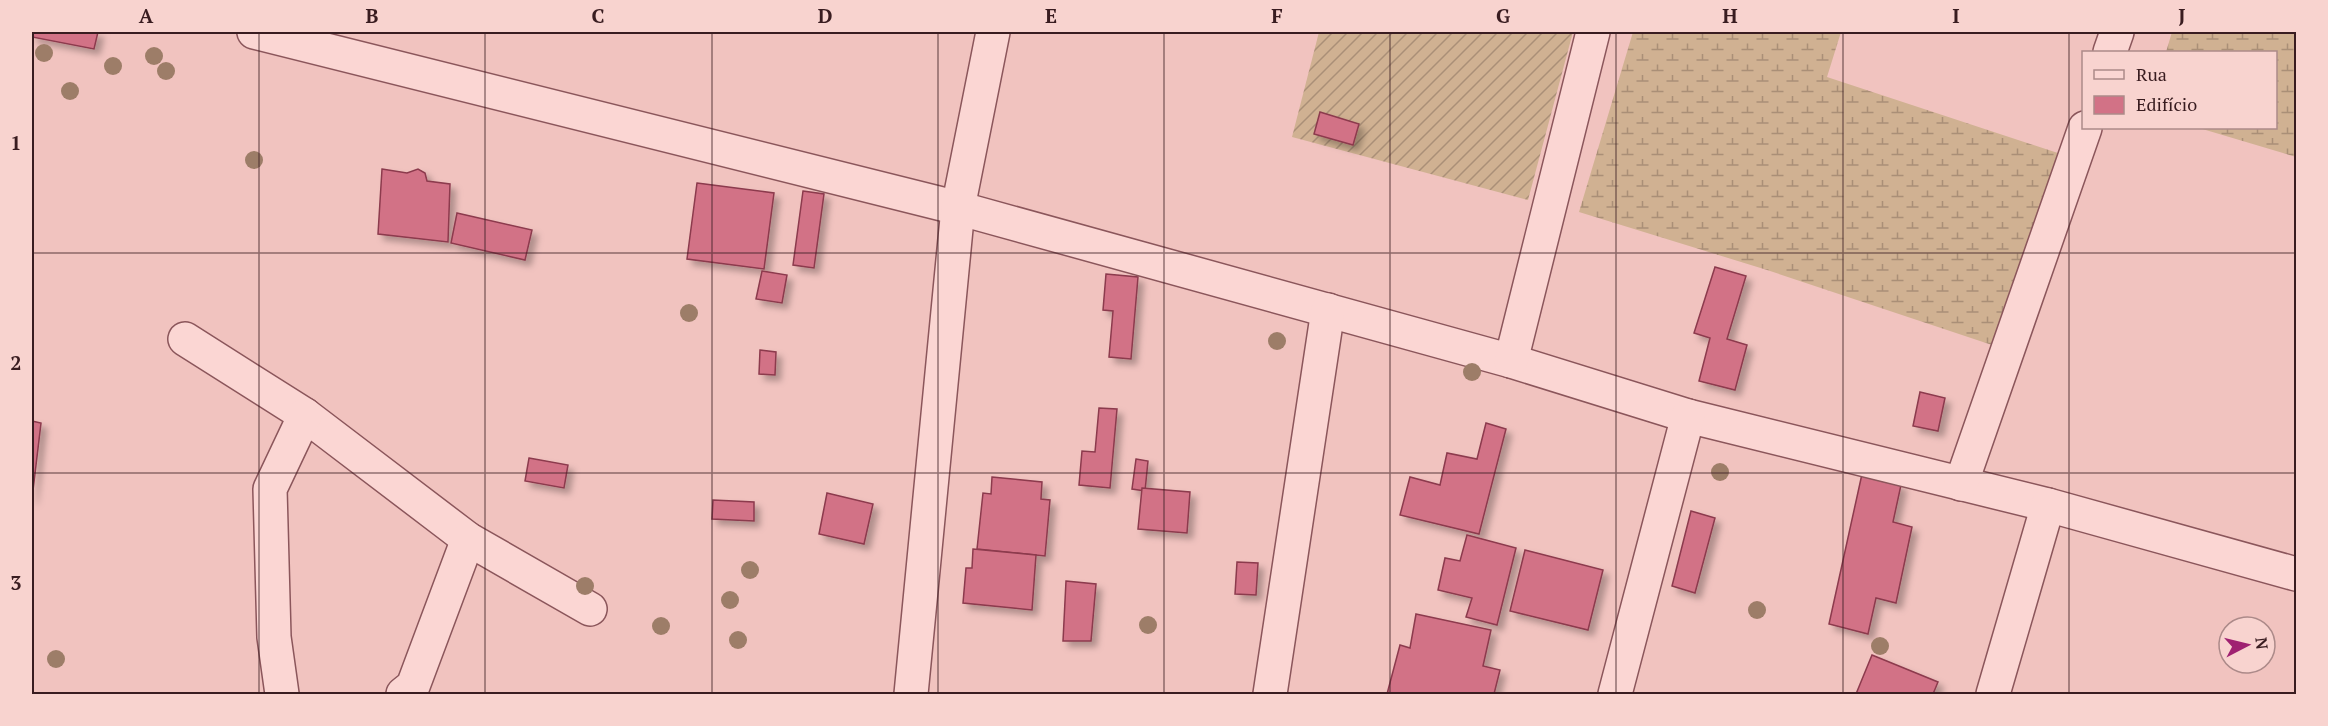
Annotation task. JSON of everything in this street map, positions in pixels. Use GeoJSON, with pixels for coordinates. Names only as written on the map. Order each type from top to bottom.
{"type":"FeatureCollection","features":[{"type":"Feature","properties":{"kind":"street"},"geometry":{"type":"LineString","coordinates":[[254,32],[958,208],[1511,361],[1688,416],[2048,505],[2296,574]]}},
{"type":"Feature","properties":{"kind":"street"},"geometry":{"type":"LineString","coordinates":[[911,694],[958,208],[993,32]]}},
{"type":"Feature","properties":{"kind":"street"},"geometry":{"type":"LineString","coordinates":[[1511,361],[1593,32]]}},
{"type":"Feature","properties":{"kind":"street"},"geometry":{"type":"LineString","coordinates":[[2110,51],[2117,32]]}},
{"type":"Feature","properties":{"kind":"street"},"geometry":{"type":"LineString","coordinates":[[1961,484],[2085,129]]}},
{"type":"Feature","properties":{"kind":"street"},"geometry":{"type":"LineString","coordinates":[[1270,694],[1328,310]]}},
{"type":"Feature","properties":{"kind":"street"},"geometry":{"type":"LineString","coordinates":[[185,339],[305,415],[468,539],[590,609]]}},
{"type":"Feature","properties":{"kind":"street"},"geometry":{"type":"LineString","coordinates":[[282,694],[274,637],[270,489],[305,415]]}},
{"type":"Feature","properties":{"kind":"street"},"geometry":{"type":"LineString","coordinates":[[1615,694],[1688,416]]}},
{"type":"Feature","properties":{"kind":"street"},"geometry":{"type":"LineString","coordinates":[[1993,694],[2048,505]]}},
{"type":"Feature","properties":{"kind":"street"},"geometry":{"type":"LineString","coordinates":[[403,694],[413,686],[468,539]]}},
{"type":"Feature","properties":{"kind":"green space"},"geometry":{"type":"Polygon","coordinates":[[[1319,32],[1573,32],[1528,200],[1292,137],[1319,32]]]}},
{"type":"Feature","properties":{"kind":"green space"},"geometry":{"type":"Polygon","coordinates":[[[1633,32],[1841,32],[1827,77],[2064,155],[2001,348],[1767,270],[1579,212],[1633,32]]]}},
{"type":"Feature","properties":{"kind":"green space"},"geometry":{"type":"Polygon","coordinates":[[[2172,32],[2296,32],[2296,157],[2202,129],[2277,129],[2277,51],[2166,51],[2172,32]]]}},
{"type":"Feature","properties":{"kind":"building"},"geometry":{"type":"Polygon","coordinates":[[[32,32],[98,32],[94,49],[32,37],[32,32]]]}},
{"type":"Feature","properties":{"kind":"building"},"geometry":{"type":"Polygon","coordinates":[[[1320,112],[1359,124],[1353,145],[1314,134],[1320,112]]]}},
{"type":"Feature","properties":{"kind":"building"},"geometry":{"type":"Polygon","coordinates":[[[382,169],[407,173],[418,169],[425,173],[427,181],[450,184],[448,242],[378,234],[382,169]]]}},
{"type":"Feature","properties":{"kind":"building"},"geometry":{"type":"Polygon","coordinates":[[[697,183],[774,193],[764,269],[687,259],[697,183]]]}},
{"type":"Feature","properties":{"kind":"building"},"geometry":{"type":"Polygon","coordinates":[[[803,191],[824,194],[814,268],[793,265],[803,191]]]}},
{"type":"Feature","properties":{"kind":"building"},"geometry":{"type":"Polygon","coordinates":[[[457,213],[532,230],[525,260],[451,243],[457,213]]]}},
{"type":"Feature","properties":{"kind":"building"},"geometry":{"type":"Polygon","coordinates":[[[1715,267],[1746,276],[1727,339],[1747,345],[1735,390],[1699,381],[1710,338],[1694,333],[1715,267]]]}},
{"type":"Feature","properties":{"kind":"building"},"geometry":{"type":"Polygon","coordinates":[[[762,271],[787,275],[782,303],[756,299],[762,271]]]}},
{"type":"Feature","properties":{"kind":"building"},"geometry":{"type":"Polygon","coordinates":[[[1106,274],[1138,277],[1131,359],[1109,357],[1113,311],[1103,310],[1106,274]]]}},
{"type":"Feature","properties":{"kind":"building"},"geometry":{"type":"Polygon","coordinates":[[[760,350],[776,352],[775,375],[759,374],[760,350]]]}},
{"type":"Feature","properties":{"kind":"building"},"geometry":{"type":"Polygon","coordinates":[[[1920,392],[1945,398],[1938,431],[1913,426],[1920,392]]]}},
{"type":"Feature","properties":{"kind":"building"},"geometry":{"type":"Polygon","coordinates":[[[1099,408],[1117,409],[1110,488],[1079,485],[1082,451],[1095,452],[1099,408]]]}},
{"type":"Feature","properties":{"kind":"building"},"geometry":{"type":"Polygon","coordinates":[[[32,421],[41,423],[32,499],[32,421]]]}},
{"type":"Feature","properties":{"kind":"building"},"geometry":{"type":"Polygon","coordinates":[[[1486,423],[1506,429],[1479,534],[1400,515],[1410,477],[1440,485],[1447,453],[1477,459],[1486,423]]]}},
{"type":"Feature","properties":{"kind":"building"},"geometry":{"type":"Polygon","coordinates":[[[529,458],[568,465],[564,488],[525,481],[529,458]]]}},
{"type":"Feature","properties":{"kind":"building"},"geometry":{"type":"Polygon","coordinates":[[[1136,459],[1148,461],[1145,491],[1132,489],[1136,459]]]}},
{"type":"Feature","properties":{"kind":"building"},"geometry":{"type":"Polygon","coordinates":[[[1862,474],[1901,485],[1893,522],[1912,527],[1896,603],[1876,598],[1868,634],[1829,624],[1862,474]]]}},
{"type":"Feature","properties":{"kind":"building"},"geometry":{"type":"Polygon","coordinates":[[[992,477],[1042,482],[1041,499],[1050,500],[1045,556],[977,549],[983,493],[991,494],[992,477]]]}},
{"type":"Feature","properties":{"kind":"building"},"geometry":{"type":"Polygon","coordinates":[[[1142,488],[1190,492],[1187,533],[1138,529],[1142,488]]]}},
{"type":"Feature","properties":{"kind":"building"},"geometry":{"type":"Polygon","coordinates":[[[827,493],[873,504],[864,544],[819,534],[827,493]]]}},
{"type":"Feature","properties":{"kind":"building"},"geometry":{"type":"Polygon","coordinates":[[[713,500],[754,502],[754,521],[712,519],[713,500]]]}},
{"type":"Feature","properties":{"kind":"building"},"geometry":{"type":"Polygon","coordinates":[[[1691,511],[1715,518],[1695,593],[1672,586],[1691,511]]]}},
{"type":"Feature","properties":{"kind":"building"},"geometry":{"type":"Polygon","coordinates":[[[1467,535],[1516,548],[1497,625],[1466,617],[1472,598],[1438,590],[1445,558],[1460,561],[1467,535]]]}},
{"type":"Feature","properties":{"kind":"building"},"geometry":{"type":"Polygon","coordinates":[[[973,549],[1036,555],[1032,610],[963,603],[966,568],[972,568],[973,549]]]}},
{"type":"Feature","properties":{"kind":"building"},"geometry":{"type":"Polygon","coordinates":[[[1525,550],[1603,570],[1588,630],[1510,611],[1525,550]]]}},
{"type":"Feature","properties":{"kind":"building"},"geometry":{"type":"Polygon","coordinates":[[[1237,562],[1258,563],[1256,595],[1235,594],[1237,562]]]}},
{"type":"Feature","properties":{"kind":"building"},"geometry":{"type":"Polygon","coordinates":[[[1066,581],[1096,584],[1091,641],[1063,641],[1066,581]]]}},
{"type":"Feature","properties":{"kind":"building"},"geometry":{"type":"Polygon","coordinates":[[[1416,614],[1491,630],[1483,666],[1500,670],[1494,694],[1387,694],[1400,645],[1410,648],[1416,614]]]}},
{"type":"Feature","properties":{"kind":"building"},"geometry":{"type":"Polygon","coordinates":[[[1872,655],[1938,682],[1933,694],[1856,694],[1872,655]]]}}]}
